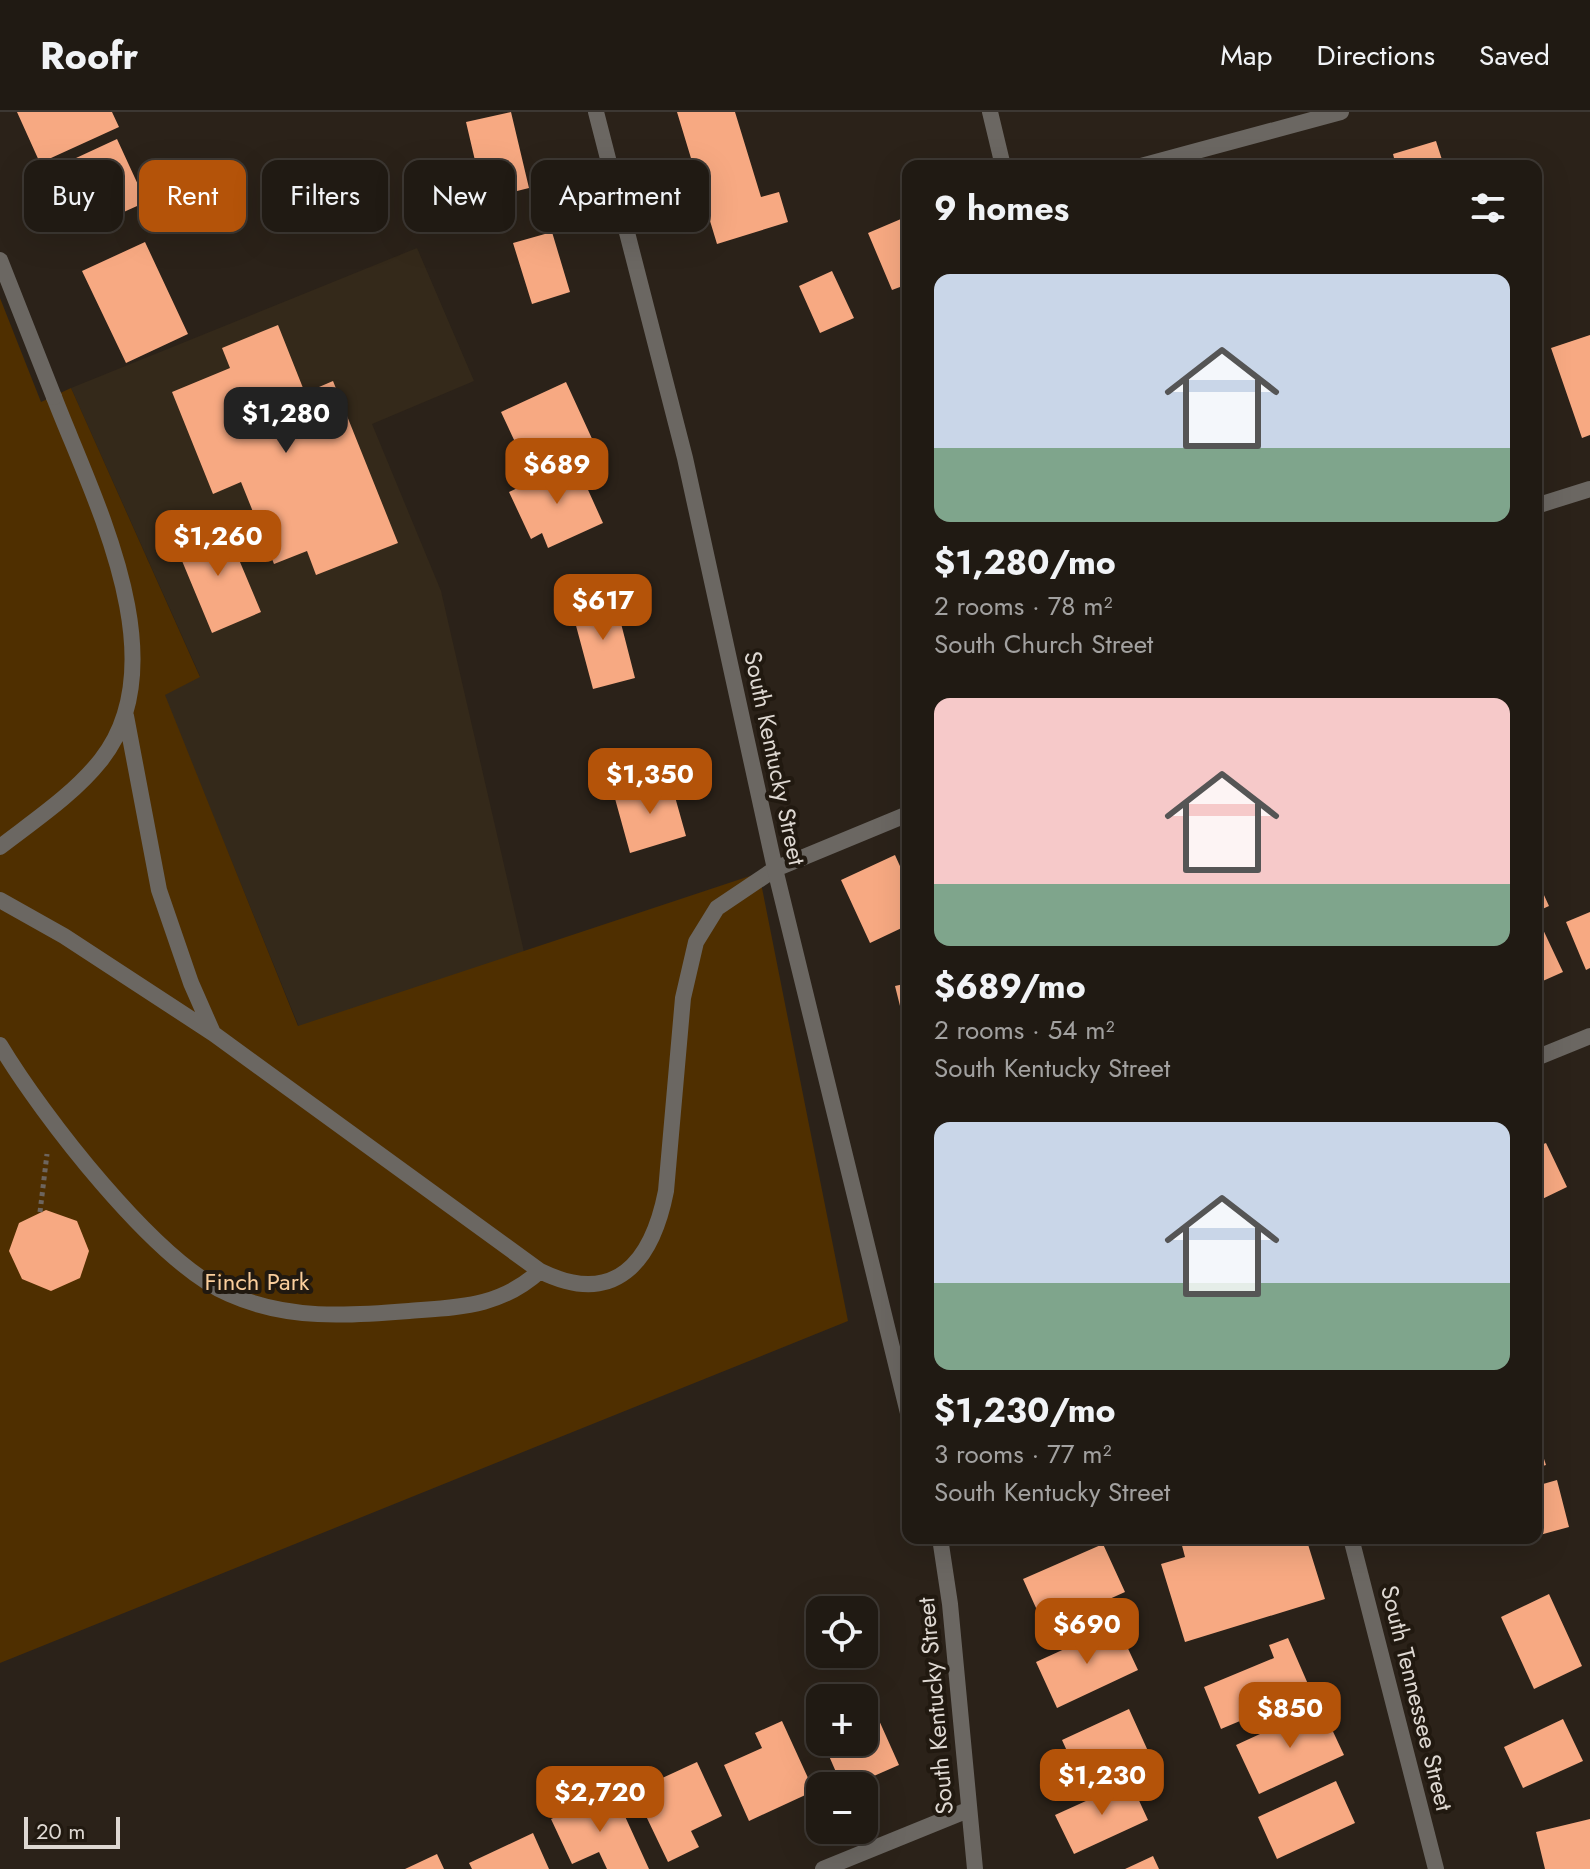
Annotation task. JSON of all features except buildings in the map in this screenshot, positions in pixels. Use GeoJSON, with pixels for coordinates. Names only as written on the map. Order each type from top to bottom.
{"type":"FeatureCollection","features":[{"type":"Feature","properties":{"kind":"street","name":"South Kentucky Street"},"geometry":{"type":"LineString","coordinates":[[596,112],[685,458],[775,869],[902,1388]]}},
{"type":"Feature","properties":{"kind":"street"},"geometry":{"type":"LineString","coordinates":[[990,112],[1002,160]]}},
{"type":"Feature","properties":{"kind":"street"},"geometry":{"type":"LineString","coordinates":[[1163,160],[1341,112]]}},
{"type":"Feature","properties":{"kind":"street"},"geometry":{"type":"LineString","coordinates":[[0,260],[112,548],[127,602],[133,661],[126,716],[159,890],[187,971],[214,1034]]}},
{"type":"Feature","properties":{"kind":"street"},"geometry":{"type":"LineString","coordinates":[[1542,504],[1590,489]]}},
{"type":"Feature","properties":{"kind":"street"},"geometry":{"type":"LineString","coordinates":[[0,847],[56,804],[101,760],[126,716]]}},
{"type":"Feature","properties":{"kind":"street"},"geometry":{"type":"LineString","coordinates":[[0,900],[64,936],[214,1034],[540,1271],[587,1286],[605,1283],[633,1267],[654,1236],[666,1191],[683,998],[696,942],[717,908],[775,869],[902,816]]}},
{"type":"Feature","properties":{"kind":"street"},"geometry":{"type":"LineString","coordinates":[[1542,1056],[1590,1036]]}},
{"type":"Feature","properties":{"kind":"street"},"geometry":{"type":"LineString","coordinates":[[0,1045],[56,1125],[97,1176],[173,1256],[210,1285],[248,1301],[287,1312],[332,1315],[455,1307],[498,1299],[525,1285],[540,1271]]}},
{"type":"Feature","properties":{"kind":"street","name":"South Kentucky Street"},"geometry":{"type":"LineString","coordinates":[[941,1544],[950,1604],[975,1869]]}},
{"type":"Feature","properties":{"kind":"street","name":"South Tennessee Street"},"geometry":{"type":"LineString","coordinates":[[1353,1544],[1436,1869]]}},
{"type":"Feature","properties":{"kind":"street"},"geometry":{"type":"LineString","coordinates":[[823,1869],[968,1810]]}},
{"type":"Feature","properties":{"kind":"path"},"geometry":{"type":"LineString","coordinates":[[40,1212],[48,1148],[56,1125]]}},
{"type":"Feature","properties":{"kind":"shaded area"},"geometry":{"type":"Polygon","coordinates":[[[417,248],[474,381],[372,424],[441,591],[524,952],[299,1027],[164,695],[200,676],[71,388],[417,248]]]}},
{"type":"Feature","properties":{"kind":"green space","name":"Finch Park"},"geometry":{"type":"Polygon","coordinates":[[[0,298],[41,402],[71,388],[200,677],[165,695],[298,1026],[759,873],[848,1321],[0,1663],[0,298]]]}}]}
